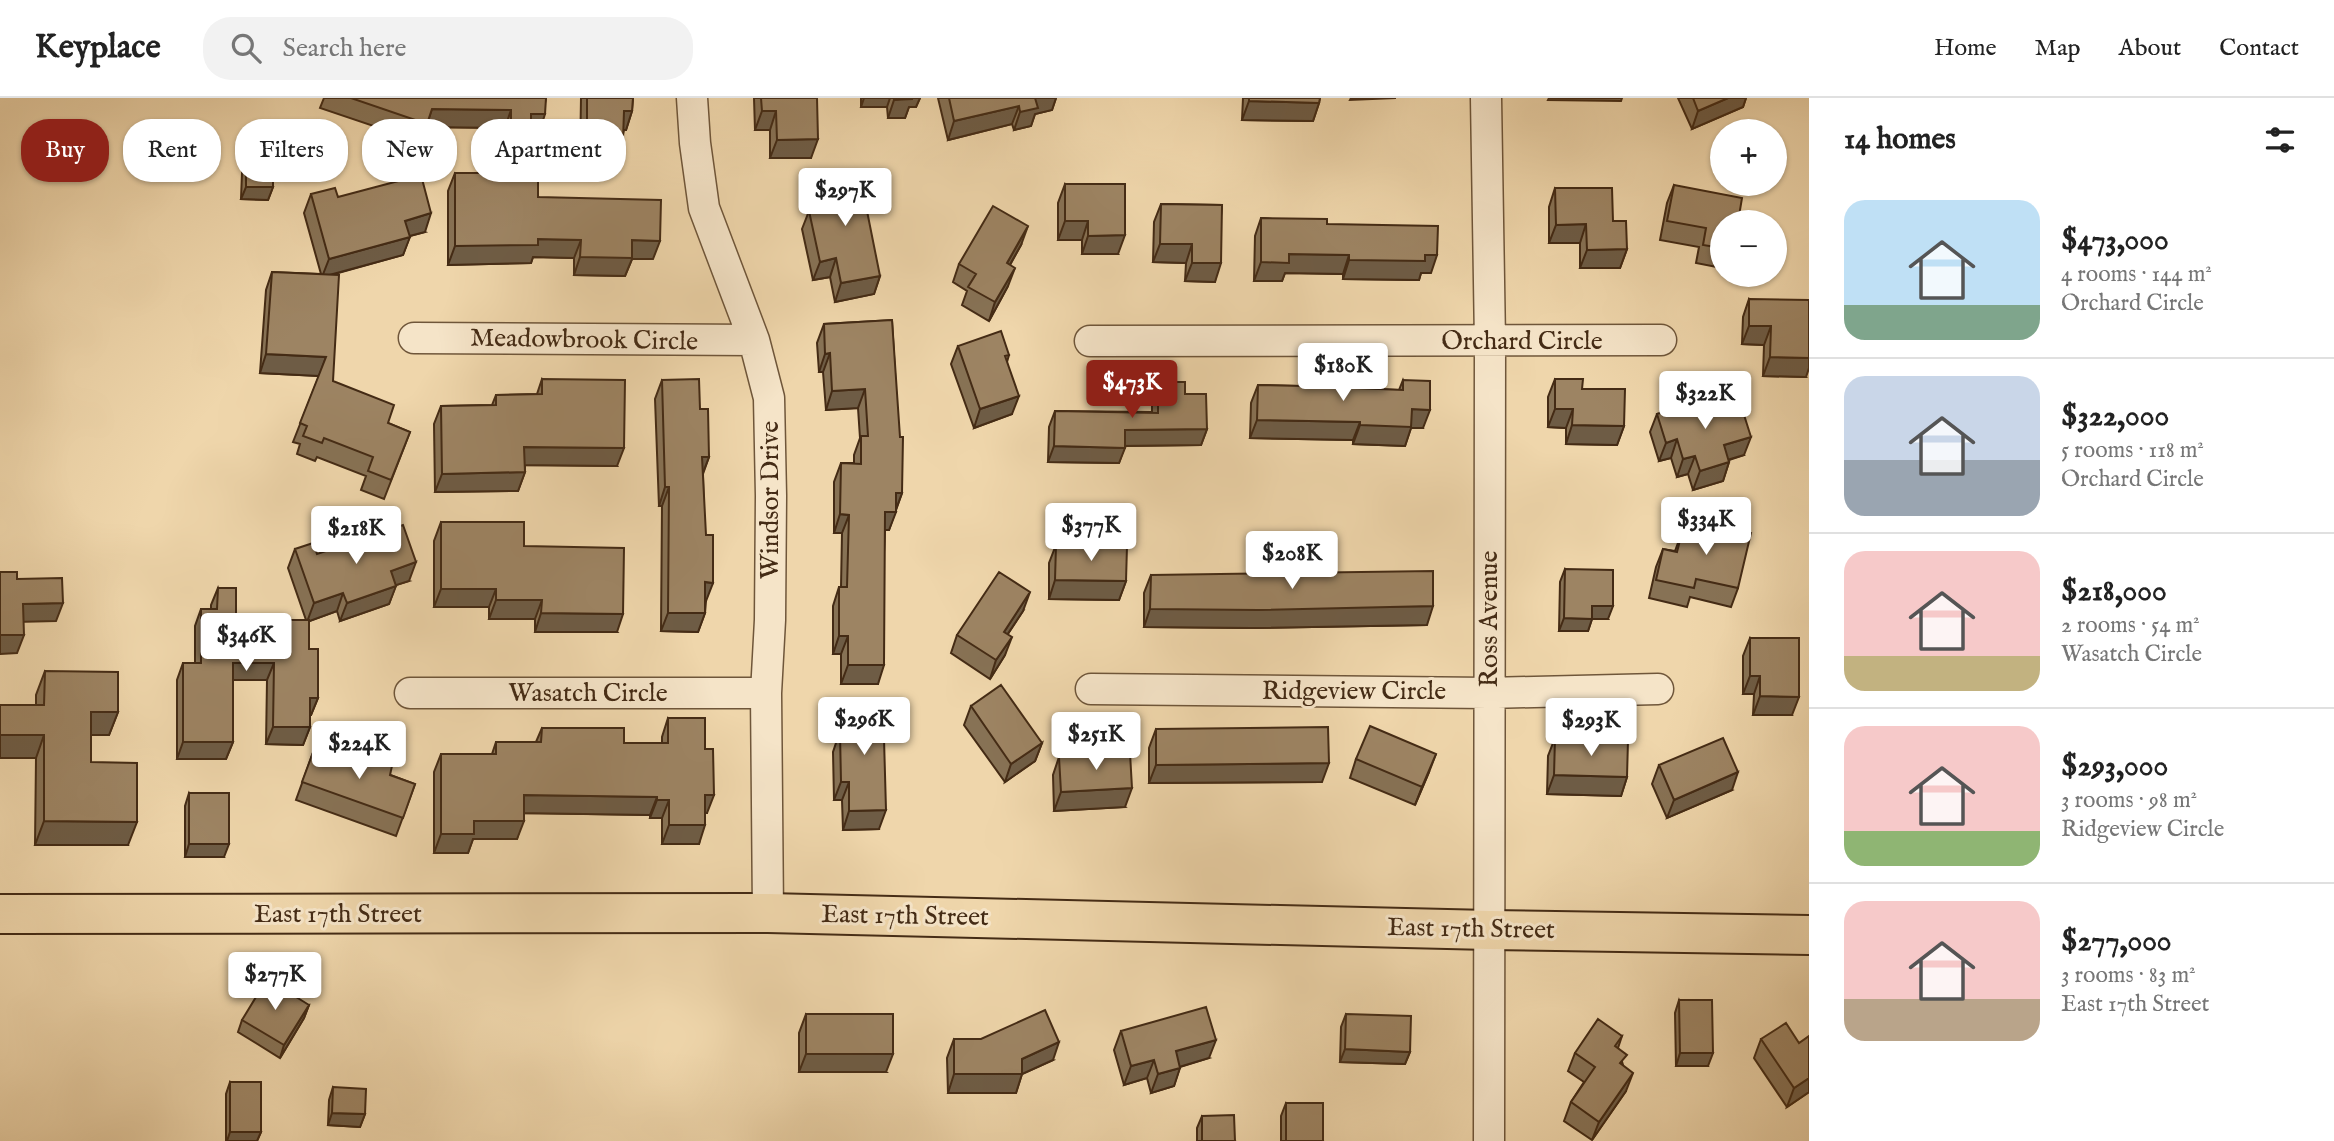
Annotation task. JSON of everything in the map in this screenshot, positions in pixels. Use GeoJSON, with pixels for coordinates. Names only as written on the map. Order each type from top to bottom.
{"type":"FeatureCollection","features":[{"type":"Feature","properties":{"kind":"main road","name":"East 17th Street"},"geometry":{"type":"LineString","coordinates":[[0,915],[768,913],[1809,935]]}},
{"type":"Feature","properties":{"kind":"street","name":"Windsor Drive"},"geometry":{"type":"LineString","coordinates":[[692,98],[704,208],[754,340],[769,398],[771,510],[766,693],[768,913]]}},
{"type":"Feature","properties":{"kind":"street","name":"Ross Avenue"},"geometry":{"type":"LineString","coordinates":[[1486,98],[1490,342],[1489,1141]]}},
{"type":"Feature","properties":{"kind":"street","name":"Meadowbrook Circle"},"geometry":{"type":"LineString","coordinates":[[414,338],[754,340]]}},
{"type":"Feature","properties":{"kind":"street","name":"Orchard Circle"},"geometry":{"type":"LineString","coordinates":[[1090,341],[1661,340]]}},
{"type":"Feature","properties":{"kind":"street","name":"Ridgeview Circle"},"geometry":{"type":"LineString","coordinates":[[1091,690],[1488,693],[1658,689]]}},
{"type":"Feature","properties":{"kind":"street","name":"Wasatch Circle"},"geometry":{"type":"LineString","coordinates":[[410,693],[766,693]]}},
{"type":"Feature","properties":{"kind":"building"},"geometry":{"type":"Polygon","coordinates":[[[351,98],[546,98],[545,114],[531,114],[531,119],[511,119],[511,110],[432,109],[429,119],[412,119],[351,98]]]}},
{"type":"Feature","properties":{"kind":"building"},"geometry":{"type":"Polygon","coordinates":[[[587,98],[633,98],[632,111],[624,111],[624,119],[587,119],[587,98]]]}},
{"type":"Feature","properties":{"kind":"building"},"geometry":{"type":"Polygon","coordinates":[[[761,98],[817,98],[818,139],[777,140],[776,111],[762,111],[761,98]]]}},
{"type":"Feature","properties":{"kind":"building"},"geometry":{"type":"Polygon","coordinates":[[[949,98],[1035,98],[1038,108],[1020,112],[1019,106],[954,121],[949,98]]]}},
{"type":"Feature","properties":{"kind":"building"},"geometry":{"type":"Polygon","coordinates":[[[1249,98],[1320,98],[1319,103],[1249,101],[1249,98]]]}},
{"type":"Feature","properties":{"kind":"building"},"geometry":{"type":"Polygon","coordinates":[[[1693,98],[1728,98],[1698,111],[1693,98]]]}},
{"type":"Feature","properties":{"kind":"building"},"geometry":{"type":"Polygon","coordinates":[[[859,171],[880,276],[841,283],[836,258],[820,262],[809,211],[822,208],[816,180],[859,171]]]}},
{"type":"Feature","properties":{"kind":"building"},"geometry":{"type":"Polygon","coordinates":[[[457,173],[471,173],[471,182],[538,182],[538,197],[661,200],[660,241],[632,240],[632,258],[580,257],[581,240],[538,239],[538,245],[455,246],[457,173]]]}},
{"type":"Feature","properties":{"kind":"building"},"geometry":{"type":"Polygon","coordinates":[[[246,182],[273,182],[273,187],[246,187],[246,182]]]}},
{"type":"Feature","properties":{"kind":"building"},"geometry":{"type":"Polygon","coordinates":[[[395,182],[423,182],[431,213],[405,221],[410,237],[329,259],[311,194],[335,188],[338,197],[395,182]]]}},
{"type":"Feature","properties":{"kind":"building"},"geometry":{"type":"Polygon","coordinates":[[[1065,184],[1125,184],[1125,235],[1088,236],[1088,221],[1065,221],[1065,184]]]}},
{"type":"Feature","properties":{"kind":"building"},"geometry":{"type":"Polygon","coordinates":[[[1674,185],[1710,192],[1710,196],[1742,198],[1740,210],[1710,210],[1710,246],[1703,245],[1706,228],[1667,221],[1674,185]]]}},
{"type":"Feature","properties":{"kind":"building"},"geometry":{"type":"Polygon","coordinates":[[[1555,188],[1612,188],[1613,221],[1626,221],[1627,249],[1587,250],[1586,224],[1556,225],[1555,188]]]}},
{"type":"Feature","properties":{"kind":"building"},"geometry":{"type":"Polygon","coordinates":[[[1161,204],[1222,205],[1221,263],[1192,263],[1192,244],[1160,244],[1161,204]]]}},
{"type":"Feature","properties":{"kind":"building"},"geometry":{"type":"Polygon","coordinates":[[[993,206],[1028,226],[1007,263],[1015,268],[995,302],[968,287],[976,274],[959,264],[993,206]]]}},
{"type":"Feature","properties":{"kind":"building"},"geometry":{"type":"Polygon","coordinates":[[[1261,218],[1327,219],[1327,224],[1438,226],[1437,255],[1425,255],[1425,261],[1349,260],[1349,255],[1289,254],[1289,263],[1261,262],[1261,218]]]}},
{"type":"Feature","properties":{"kind":"building"},"geometry":{"type":"Polygon","coordinates":[[[272,272],[339,275],[333,381],[394,405],[388,423],[410,432],[391,480],[368,471],[373,457],[324,438],[322,443],[303,436],[307,426],[300,423],[326,357],[266,354],[272,272]]]}},
{"type":"Feature","properties":{"kind":"building"},"geometry":{"type":"Polygon","coordinates":[[[1749,299],[1809,300],[1809,358],[1770,357],[1771,326],[1749,326],[1749,299]]]}},
{"type":"Feature","properties":{"kind":"building"},"geometry":{"type":"Polygon","coordinates":[[[892,320],[900,437],[903,437],[902,493],[896,493],[896,512],[885,512],[884,665],[848,665],[848,636],[839,636],[839,587],[847,587],[849,515],[840,514],[841,463],[861,464],[861,436],[868,436],[865,389],[832,391],[830,353],[825,354],[824,324],[892,320]]]}},
{"type":"Feature","properties":{"kind":"building"},"geometry":{"type":"Polygon","coordinates":[[[1001,331],[1009,355],[1005,356],[1019,396],[980,409],[958,346],[1001,331]]]}},
{"type":"Feature","properties":{"kind":"building"},"geometry":{"type":"Polygon","coordinates":[[[1302,377],[1329,377],[1329,387],[1403,390],[1403,380],[1430,381],[1430,410],[1412,409],[1411,427],[1360,425],[1360,422],[1257,420],[1258,385],[1302,386],[1302,377]]]}},
{"type":"Feature","properties":{"kind":"building"},"geometry":{"type":"Polygon","coordinates":[[[542,379],[625,380],[624,448],[524,447],[525,472],[442,474],[441,406],[496,405],[496,395],[542,394],[542,379]]]}},
{"type":"Feature","properties":{"kind":"building"},"geometry":{"type":"Polygon","coordinates":[[[699,379],[700,409],[708,409],[709,457],[702,457],[706,535],[713,535],[713,583],[705,582],[705,613],[668,613],[669,487],[665,487],[662,380],[699,379]]]}},
{"type":"Feature","properties":{"kind":"building"},"geometry":{"type":"Polygon","coordinates":[[[1555,379],[1583,379],[1582,389],[1625,389],[1624,426],[1572,425],[1573,409],[1555,409],[1555,379]]]}},
{"type":"Feature","properties":{"kind":"building"},"geometry":{"type":"Polygon","coordinates":[[[1158,382],[1185,382],[1185,394],[1206,394],[1207,429],[1125,430],[1125,448],[1054,446],[1055,411],[1158,413],[1158,382]]]}},
{"type":"Feature","properties":{"kind":"building"},"geometry":{"type":"Polygon","coordinates":[[[1739,399],[1751,437],[1724,445],[1729,462],[1700,471],[1695,456],[1683,459],[1677,439],[1666,443],[1657,414],[1694,402],[1698,411],[1739,399]]]}},
{"type":"Feature","properties":{"kind":"building"},"geometry":{"type":"Polygon","coordinates":[[[1697,520],[1751,533],[1738,588],[1696,579],[1694,588],[1656,580],[1663,549],[1677,552],[1682,532],[1694,534],[1697,520]]]}},
{"type":"Feature","properties":{"kind":"building"},"geometry":{"type":"Polygon","coordinates":[[[441,522],[524,522],[524,546],[624,548],[623,614],[541,613],[542,600],[496,600],[496,589],[441,589],[441,522]]]}},
{"type":"Feature","properties":{"kind":"building"},"geometry":{"type":"Polygon","coordinates":[[[403,525],[416,562],[391,571],[396,586],[347,603],[343,593],[314,603],[295,549],[313,543],[317,554],[403,525]]]}},
{"type":"Feature","properties":{"kind":"building"},"geometry":{"type":"Polygon","coordinates":[[[1056,545],[1127,546],[1126,581],[1055,580],[1056,545]]]}},
{"type":"Feature","properties":{"kind":"building"},"geometry":{"type":"Polygon","coordinates":[[[1565,569],[1613,570],[1613,606],[1592,606],[1592,619],[1564,618],[1565,569]]]}},
{"type":"Feature","properties":{"kind":"building"},"geometry":{"type":"Polygon","coordinates":[[[1433,571],[1433,606],[1258,610],[1150,609],[1151,575],[1433,571]]]}},
{"type":"Feature","properties":{"kind":"building"},"geometry":{"type":"Polygon","coordinates":[[[0,572],[17,572],[17,579],[62,578],[63,603],[23,604],[24,635],[0,635],[0,572]]]}},
{"type":"Feature","properties":{"kind":"building"},"geometry":{"type":"Polygon","coordinates":[[[999,572],[1030,592],[1004,632],[1012,637],[996,660],[957,635],[999,572]]]}},
{"type":"Feature","properties":{"kind":"building"},"geometry":{"type":"Polygon","coordinates":[[[218,588],[236,588],[236,643],[272,643],[272,620],[309,620],[309,649],[318,649],[318,698],[310,698],[310,727],[273,727],[274,663],[233,663],[233,742],[183,742],[183,663],[201,663],[201,609],[217,609],[218,588]]]}},
{"type":"Feature","properties":{"kind":"building"},"geometry":{"type":"Polygon","coordinates":[[[1750,638],[1799,638],[1799,697],[1760,696],[1760,676],[1750,676],[1750,638]]]}},
{"type":"Feature","properties":{"kind":"building"},"geometry":{"type":"Polygon","coordinates":[[[45,671],[118,672],[118,712],[91,712],[91,762],[137,763],[137,822],[44,821],[44,735],[0,735],[0,705],[44,705],[45,671]]]}},
{"type":"Feature","properties":{"kind":"building"},"geometry":{"type":"Polygon","coordinates":[[[1001,685],[1042,743],[1011,764],[971,706],[1001,685]]]}},
{"type":"Feature","properties":{"kind":"building"},"geometry":{"type":"Polygon","coordinates":[[[846,703],[883,703],[886,810],[849,811],[849,782],[841,782],[840,733],[847,733],[846,703]]]}},
{"type":"Feature","properties":{"kind":"building"},"geometry":{"type":"Polygon","coordinates":[[[668,718],[705,718],[705,749],[713,749],[714,795],[705,795],[705,825],[669,825],[669,800],[657,800],[657,797],[524,795],[524,821],[474,821],[474,834],[441,834],[441,754],[496,754],[496,742],[541,742],[542,728],[624,728],[624,743],[668,743],[668,718]]]}},
{"type":"Feature","properties":{"kind":"building"},"geometry":{"type":"Polygon","coordinates":[[[1370,726],[1436,754],[1422,787],[1356,759],[1370,726]]]}},
{"type":"Feature","properties":{"kind":"building"},"geometry":{"type":"Polygon","coordinates":[[[1328,727],[1329,763],[1156,765],[1156,729],[1328,727]]]}},
{"type":"Feature","properties":{"kind":"building"},"geometry":{"type":"Polygon","coordinates":[[[1555,738],[1628,740],[1627,777],[1554,775],[1555,738]]]}},
{"type":"Feature","properties":{"kind":"building"},"geometry":{"type":"Polygon","coordinates":[[[1723,738],[1738,772],[1674,800],[1659,765],[1723,738]]]}},
{"type":"Feature","properties":{"kind":"building"},"geometry":{"type":"Polygon","coordinates":[[[315,747],[343,757],[346,750],[392,766],[390,775],[415,784],[403,818],[302,782],[315,747]]]}},
{"type":"Feature","properties":{"kind":"building"},"geometry":{"type":"Polygon","coordinates":[[[1130,753],[1132,788],[1061,792],[1059,757],[1130,753]]]}},
{"type":"Feature","properties":{"kind":"building"},"geometry":{"type":"Polygon","coordinates":[[[189,793],[229,793],[229,844],[189,844],[189,793]]]}},
{"type":"Feature","properties":{"kind":"building"},"geometry":{"type":"Polygon","coordinates":[[[267,979],[309,1005],[284,1045],[242,1020],[267,979]]]}},
{"type":"Feature","properties":{"kind":"building"},"geometry":{"type":"Polygon","coordinates":[[[1679,1000],[1712,1000],[1713,1053],[1680,1053],[1679,1000]]]}},
{"type":"Feature","properties":{"kind":"building"},"geometry":{"type":"Polygon","coordinates":[[[1206,1007],[1216,1040],[1176,1051],[1180,1068],[1158,1074],[1154,1060],[1131,1066],[1121,1031],[1206,1007]]]}},
{"type":"Feature","properties":{"kind":"building"},"geometry":{"type":"Polygon","coordinates":[[[1045,1010],[1059,1042],[1022,1059],[1022,1074],[954,1074],[954,1039],[981,1039],[1045,1010]]]}},
{"type":"Feature","properties":{"kind":"building"},"geometry":{"type":"Polygon","coordinates":[[[806,1014],[893,1014],[893,1054],[806,1054],[806,1014]]]}},
{"type":"Feature","properties":{"kind":"building"},"geometry":{"type":"Polygon","coordinates":[[[1346,1014],[1411,1016],[1410,1052],[1345,1049],[1346,1014]]]}},
{"type":"Feature","properties":{"kind":"building"},"geometry":{"type":"Polygon","coordinates":[[[1598,1019],[1622,1036],[1615,1046],[1627,1055],[1620,1063],[1633,1073],[1599,1122],[1571,1102],[1595,1067],[1575,1053],[1598,1019]]]}},
{"type":"Feature","properties":{"kind":"building"},"geometry":{"type":"Polygon","coordinates":[[[1786,1023],[1799,1043],[1809,1036],[1809,1078],[1794,1088],[1761,1039],[1786,1023]]]}},
{"type":"Feature","properties":{"kind":"building"},"geometry":{"type":"Polygon","coordinates":[[[230,1082],[261,1082],[261,1132],[230,1132],[230,1082]]]}},
{"type":"Feature","properties":{"kind":"building"},"geometry":{"type":"Polygon","coordinates":[[[333,1087],[366,1089],[365,1114],[332,1113],[333,1087]]]}},
{"type":"Feature","properties":{"kind":"building"},"geometry":{"type":"Polygon","coordinates":[[[1286,1103],[1323,1103],[1323,1141],[1286,1141],[1286,1103]]]}},
{"type":"Feature","properties":{"kind":"building"},"geometry":{"type":"Polygon","coordinates":[[[1234,1115],[1235,1141],[1202,1141],[1202,1116],[1234,1115]]]}}]}
